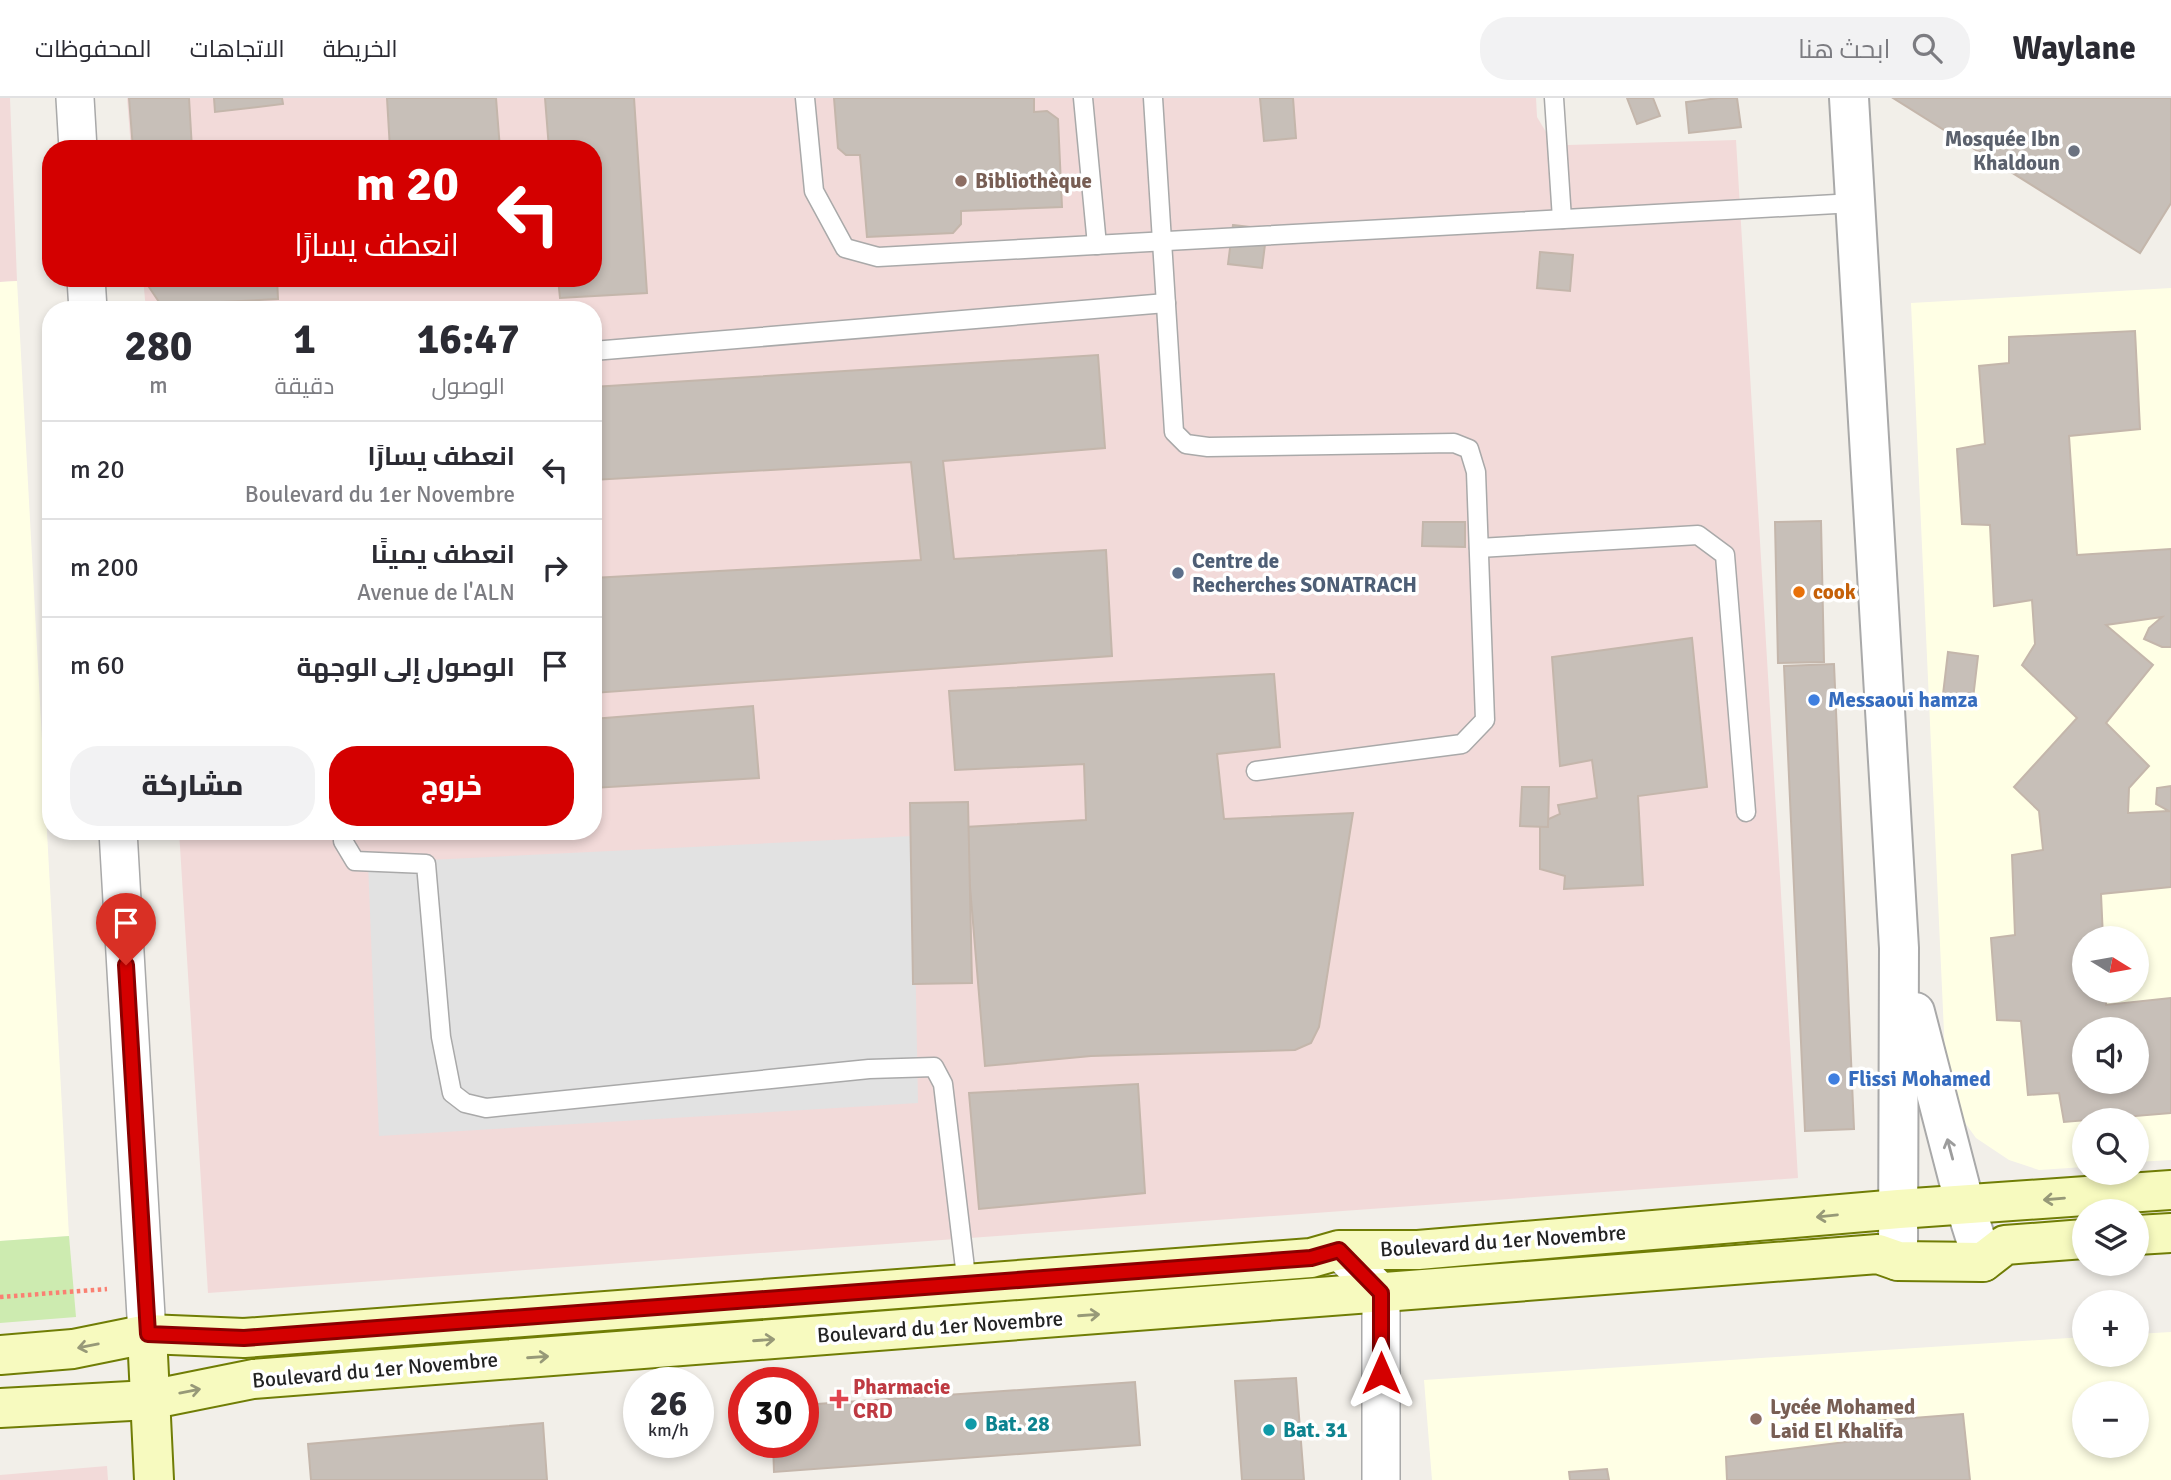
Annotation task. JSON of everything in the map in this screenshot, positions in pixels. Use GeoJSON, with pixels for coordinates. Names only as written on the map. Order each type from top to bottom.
{"type":"FeatureCollection","features":[{"type":"Feature","properties":{"kind":"main road","name":"Boulevard du 1er Novembre"},"geometry":{"type":"LineString","coordinates":[[0,1355],[73,1349],[148,1334],[244,1338],[1311,1258],[1339,1250],[1418,1250],[1899,1209],[2171,1190]]}},
{"type":"Feature","properties":{"kind":"main road"},"geometry":{"type":"LineString","coordinates":[[2149,1234],[2171,1233]]}},
{"type":"Feature","properties":{"kind":"main road"},"geometry":{"type":"LineString","coordinates":[[1983,1262],[2005,1245],[2072,1240]]}},
{"type":"Feature","properties":{"kind":"main road","name":"Boulevard du 1er Novembre"},"geometry":{"type":"LineString","coordinates":[[0,1408],[149,1400],[253,1379],[1878,1254],[1898,1261],[1983,1262]]}},
{"type":"Feature","properties":{"kind":"main road"},"geometry":{"type":"LineString","coordinates":[[148,1334],[154,1480]]}},
{"type":"Feature","properties":{"kind":"street"},"geometry":{"type":"LineString","coordinates":[[75,98],[77,140]]}},
{"type":"Feature","properties":{"kind":"street"},"geometry":{"type":"LineString","coordinates":[[1849,98],[1899,948],[1898,1261]]}},
{"type":"Feature","properties":{"kind":"street"},"geometry":{"type":"LineString","coordinates":[[119,840],[148,1334]]}},
{"type":"Feature","properties":{"kind":"street"},"geometry":{"type":"LineString","coordinates":[[1899,948],[1965,1205],[1983,1262]]}},
{"type":"Feature","properties":{"kind":"street"},"geometry":{"type":"LineString","coordinates":[[1339,1250],[1381,1293],[1381,1480]]}},
{"type":"Feature","properties":{"kind":"lane"},"geometry":{"type":"LineString","coordinates":[[805,98],[814,191],[845,247],[878,257],[1854,203]]}},
{"type":"Feature","properties":{"kind":"lane"},"geometry":{"type":"LineString","coordinates":[[1083,98],[1097,245]]}},
{"type":"Feature","properties":{"kind":"lane"},"geometry":{"type":"LineString","coordinates":[[1153,98],[1174,432],[1186,444],[1209,447],[1454,443],[1469,449],[1476,472],[1485,720],[1462,744],[1256,771]]}},
{"type":"Feature","properties":{"kind":"lane"},"geometry":{"type":"LineString","coordinates":[[1554,98],[1562,219]]}},
{"type":"Feature","properties":{"kind":"lane"},"geometry":{"type":"LineString","coordinates":[[602,350],[1166,303]]}},
{"type":"Feature","properties":{"kind":"lane"},"geometry":{"type":"LineString","coordinates":[[1479,548],[1698,535],[1725,555],[1746,812]]}},
{"type":"Feature","properties":{"kind":"lane"},"geometry":{"type":"LineString","coordinates":[[343,840],[355,861],[426,864],[441,1037],[452,1093],[464,1103],[486,1108],[869,1069],[934,1067],[943,1084],[967,1285]]}},
{"type":"Feature","properties":{"kind":"path"},"geometry":{"type":"LineString","coordinates":[[0,1297],[144,1286]]}},
{"type":"Feature","properties":{"kind":"shaded area"},"geometry":{"type":"Polygon","coordinates":[[[0,98],[10,98],[17,281],[0,282],[0,98]]]}},
{"type":"Feature","properties":{"kind":"shaded area","name":"Centre de Recherches SONATRACH"},"geometry":{"type":"Polygon","coordinates":[[[127,98],[1536,98],[1537,117],[1549,137],[1568,145],[1736,140],[1798,1178],[208,1293],[180,840],[602,840],[602,301],[145,301],[144,287],[602,287],[602,140],[130,140],[127,98]]]}},
{"type":"Feature","properties":{"kind":"shaded area"},"geometry":{"type":"Polygon","coordinates":[[[17,281],[42,740],[42,840],[47,840],[69,1236],[0,1241],[0,282],[17,281]]]}},
{"type":"Feature","properties":{"kind":"shaded area"},"geometry":{"type":"Polygon","coordinates":[[[2171,288],[2171,1160],[2149,1161],[2149,1108],[2072,1108],[2072,1168],[2039,1170],[2009,1160],[1976,1138],[1958,1113],[1946,1077],[1911,303],[2171,288]]]}},
{"type":"Feature","properties":{"kind":"shaded area"},"geometry":{"type":"Polygon","coordinates":[[[913,836],[918,1103],[379,1136],[368,863],[913,836]]]}},
{"type":"Feature","properties":{"kind":"shaded area","name":"Lycée Mohamed Laid El Khalifa"},"geometry":{"type":"Polygon","coordinates":[[[2171,1332],[2171,1480],[1432,1480],[1424,1380],[2072,1338],[2072,1367],[2149,1367],[2149,1333],[2171,1332]]]}},
{"type":"Feature","properties":{"kind":"shaded area"},"geometry":{"type":"Polygon","coordinates":[[[107,1466],[108,1480],[0,1480],[0,1475],[107,1466]]]}},
{"type":"Feature","properties":{"kind":"green space"},"geometry":{"type":"Polygon","coordinates":[[[69,1236],[76,1317],[0,1323],[0,1241],[69,1236]]]}},
{"type":"Feature","properties":{"kind":"building"},"geometry":{"type":"Polygon","coordinates":[[[129,98],[189,98],[191,140],[132,140],[129,98]]]}},
{"type":"Feature","properties":{"kind":"building"},"geometry":{"type":"Polygon","coordinates":[[[214,98],[282,98],[283,104],[215,112],[214,98]]]}},
{"type":"Feature","properties":{"kind":"building"},"geometry":{"type":"Polygon","coordinates":[[[387,98],[496,98],[499,140],[389,140],[387,98]]]}},
{"type":"Feature","properties":{"kind":"building"},"geometry":{"type":"Polygon","coordinates":[[[545,98],[634,98],[647,293],[560,298],[559,287],[602,287],[602,140],[548,140],[545,98]]]}},
{"type":"Feature","properties":{"kind":"building","name":"Bibliothèque"},"geometry":{"type":"Polygon","coordinates":[[[834,98],[1034,98],[1034,112],[1047,111],[1058,119],[1062,207],[961,211],[961,224],[953,233],[867,237],[860,155],[846,155],[838,148],[834,98]]]}},
{"type":"Feature","properties":{"kind":"building"},"geometry":{"type":"Polygon","coordinates":[[[1260,98],[1293,98],[1296,138],[1264,141],[1260,98]]]}},
{"type":"Feature","properties":{"kind":"building"},"geometry":{"type":"Polygon","coordinates":[[[1627,98],[1653,98],[1660,116],[1637,124],[1627,98]]]}},
{"type":"Feature","properties":{"kind":"building"},"geometry":{"type":"Polygon","coordinates":[[[1737,98],[1741,127],[1689,133],[1686,102],[1737,98]]]}},
{"type":"Feature","properties":{"kind":"building","name":"Mosquée Ibn Khaldoun"},"geometry":{"type":"Polygon","coordinates":[[[1893,98],[2171,98],[2171,203],[2140,253],[1893,98]]]}},
{"type":"Feature","properties":{"kind":"building"},"geometry":{"type":"Polygon","coordinates":[[[1233,225],[1267,229],[1262,268],[1228,264],[1233,225]]]}},
{"type":"Feature","properties":{"kind":"building"},"geometry":{"type":"Polygon","coordinates":[[[1540,252],[1573,255],[1570,291],[1537,288],[1540,252]]]}},
{"type":"Feature","properties":{"kind":"building"},"geometry":{"type":"Polygon","coordinates":[[[149,287],[277,287],[278,299],[158,301],[149,287]]]}},
{"type":"Feature","properties":{"kind":"building"},"geometry":{"type":"Polygon","coordinates":[[[2135,331],[2140,429],[2069,436],[2077,555],[2171,549],[2171,647],[2162,647],[2144,639],[2149,628],[2162,617],[2106,625],[2153,665],[2106,723],[2149,766],[2129,788],[2128,813],[2169,811],[2156,804],[2157,788],[2171,786],[2171,887],[2101,894],[2102,926],[2072,926],[2072,1003],[2149,1003],[2149,1000],[2171,998],[2171,1113],[2149,1115],[2149,1108],[2072,1108],[2072,1121],[2064,1122],[2059,1093],[2028,1095],[2021,1021],[1997,1020],[1991,938],[2015,935],[2012,855],[2043,850],[2039,811],[2014,787],[2077,718],[2022,665],[2035,644],[2032,600],[1994,606],[1990,525],[1962,524],[1957,449],[1985,444],[1979,366],[2009,363],[2009,337],[2135,331]]]}},
{"type":"Feature","properties":{"kind":"building"},"geometry":{"type":"Polygon","coordinates":[[[1098,355],[1105,448],[943,461],[954,559],[1106,550],[1112,656],[602,692],[602,578],[921,560],[911,462],[602,479],[602,386],[1098,355]]]}},
{"type":"Feature","properties":{"kind":"building","name":"cook"},"geometry":{"type":"Polygon","coordinates":[[[1821,521],[1824,662],[1778,663],[1775,522],[1821,521]]]}},
{"type":"Feature","properties":{"kind":"building"},"geometry":{"type":"Polygon","coordinates":[[[1423,522],[1465,522],[1465,547],[1422,546],[1423,522]]]}},
{"type":"Feature","properties":{"kind":"building"},"geometry":{"type":"Polygon","coordinates":[[[1692,638],[1707,787],[1638,796],[1643,885],[1564,889],[1565,876],[1540,869],[1540,823],[1560,814],[1558,805],[1597,798],[1592,760],[1560,766],[1552,657],[1692,638]]]}},
{"type":"Feature","properties":{"kind":"building"},"geometry":{"type":"Polygon","coordinates":[[[1948,652],[1978,656],[1972,707],[1942,703],[1948,652]]]}},
{"type":"Feature","properties":{"kind":"building"},"geometry":{"type":"Polygon","coordinates":[[[1834,664],[1854,1129],[1805,1131],[1784,666],[1834,664]]]}},
{"type":"Feature","properties":{"kind":"building"},"geometry":{"type":"Polygon","coordinates":[[[1274,674],[1280,747],[1217,754],[1224,819],[1353,813],[1319,1027],[1311,1043],[1295,1050],[1091,1056],[985,1066],[965,827],[1086,820],[1084,764],[955,770],[949,691],[1274,674]]]}},
{"type":"Feature","properties":{"kind":"building"},"geometry":{"type":"Polygon","coordinates":[[[753,706],[759,778],[602,787],[602,718],[753,706]]]}},
{"type":"Feature","properties":{"kind":"building"},"geometry":{"type":"Polygon","coordinates":[[[1522,787],[1549,787],[1548,827],[1520,826],[1522,787]]]}},
{"type":"Feature","properties":{"kind":"building"},"geometry":{"type":"Polygon","coordinates":[[[968,802],[972,983],[913,984],[910,803],[968,802]]]}},
{"type":"Feature","properties":{"kind":"building"},"geometry":{"type":"Polygon","coordinates":[[[1138,1084],[1145,1193],[979,1209],[969,1093],[1138,1084]]]}},
{"type":"Feature","properties":{"kind":"building","name":"Bat. 31"},"geometry":{"type":"Polygon","coordinates":[[[1296,1378],[1304,1480],[1242,1480],[1235,1381],[1296,1378]]]}},
{"type":"Feature","properties":{"kind":"building","name":"Bat. 28"},"geometry":{"type":"Polygon","coordinates":[[[1135,1382],[1140,1445],[774,1472],[774,1458],[819,1458],[819,1404],[1135,1382]]]}},
{"type":"Feature","properties":{"kind":"building"},"geometry":{"type":"Polygon","coordinates":[[[1963,1414],[1970,1480],[1727,1480],[1726,1457],[1877,1438],[1876,1421],[1963,1414]]]}},
{"type":"Feature","properties":{"kind":"building"},"geometry":{"type":"Polygon","coordinates":[[[543,1423],[547,1480],[311,1480],[308,1444],[543,1423]]]}},
{"type":"Feature","properties":{"kind":"building"},"geometry":{"type":"Polygon","coordinates":[[[1607,1469],[1609,1480],[1570,1480],[1569,1472],[1607,1469]]]}},
{"type":"Feature","properties":{"kind":"place","name":"Mosquée Ibn Khaldoun"},"geometry":{"type":"Point","coordinates":[2074,151]}},
{"type":"Feature","properties":{"kind":"place","name":"Bibliothèque"},"geometry":{"type":"Point","coordinates":[961,181]}},
{"type":"Feature","properties":{"kind":"place","name":"Centre de Recherches SONATRACH"},"geometry":{"type":"Point","coordinates":[1178,573]}},
{"type":"Feature","properties":{"kind":"place","name":"cook"},"geometry":{"type":"Point","coordinates":[1799,592]}},
{"type":"Feature","properties":{"kind":"place","name":"Messaoui hamza"},"geometry":{"type":"Point","coordinates":[1814,700]}},
{"type":"Feature","properties":{"kind":"place","name":"Flissi Mohamed"},"geometry":{"type":"Point","coordinates":[1834,1079]}},
{"type":"Feature","properties":{"kind":"place","name":"Pharmacie CRD"},"geometry":{"type":"Point","coordinates":[839,1399]}},
{"type":"Feature","properties":{"kind":"place","name":"Lycée Mohamed Laid El Khalifa"},"geometry":{"type":"Point","coordinates":[1756,1419]}},
{"type":"Feature","properties":{"kind":"place","name":"Bat. 28"},"geometry":{"type":"Point","coordinates":[971,1424]}},
{"type":"Feature","properties":{"kind":"place","name":"Bat. 31"},"geometry":{"type":"Point","coordinates":[1269,1430]}},
{"type":"Feature","properties":{"kind":"route"},"geometry":{"type":"LineString","coordinates":[[126,965],[148,1334],[244,1338],[1311,1258],[1339,1250],[1381,1293],[1381,1373]]}}]}
